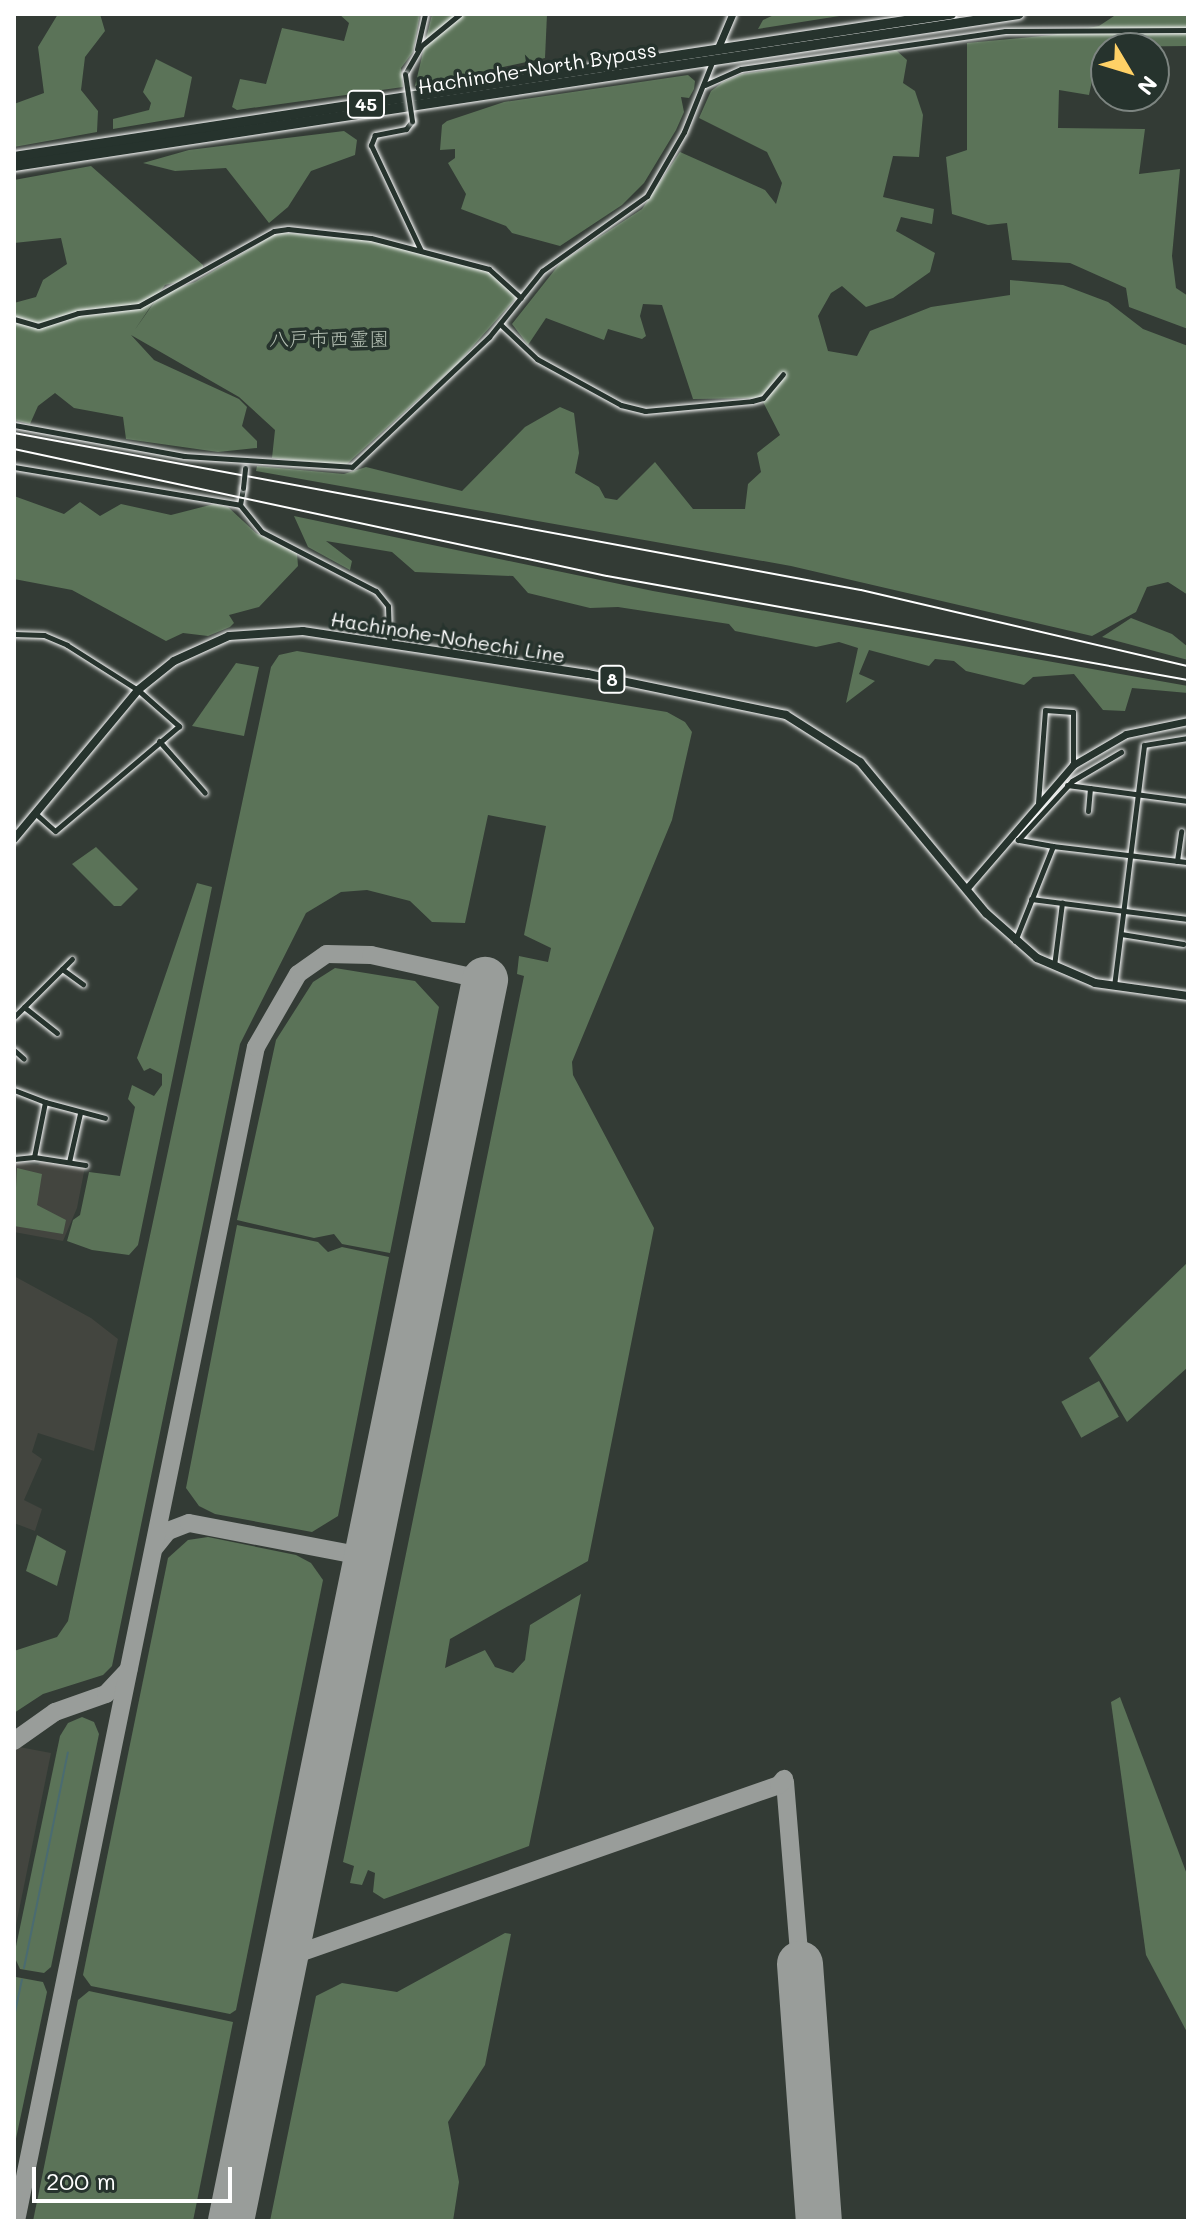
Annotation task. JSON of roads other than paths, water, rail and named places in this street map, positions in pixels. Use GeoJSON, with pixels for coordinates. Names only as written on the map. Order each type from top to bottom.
{"type":"FeatureCollection","features":[{"type":"Feature","properties":{"kind":"highway","name":"Hachinohe-North Bypass"},"geometry":{"type":"LineString","coordinates":[[14,166],[951,14]]}},
{"type":"Feature","properties":{"kind":"highway","name":"Hachinohe-North Bypass"},"geometry":{"type":"LineString","coordinates":[[14,157],[715,54],[1019,14]]}},
{"type":"Feature","properties":{"kind":"main road","name":"Hachinohe-Nohechi Line"},"geometry":{"type":"LineString","coordinates":[[14,839],[138,690],[198,648],[240,634],[303,631],[588,674],[786,715],[860,762],[966,889],[1015,942],[1054,967],[1114,987],[1188,996]]}},
{"type":"Feature","properties":{"kind":"street"},"geometry":{"type":"LineString","coordinates":[[421,252],[371,145],[375,135],[406,129],[412,121],[405,74],[415,54],[425,14]]}},
{"type":"Feature","properties":{"kind":"street"},"geometry":{"type":"LineString","coordinates":[[415,54],[460,14]]}},
{"type":"Feature","properties":{"kind":"street"},"geometry":{"type":"LineString","coordinates":[[14,425],[184,456],[352,467],[500,324],[553,262],[647,196],[684,132],[732,14]]}},
{"type":"Feature","properties":{"kind":"street"},"geometry":{"type":"LineString","coordinates":[[704,86],[741,69],[1005,31],[1188,30]]}},
{"type":"Feature","properties":{"kind":"street"},"geometry":{"type":"LineString","coordinates":[[14,319],[38,326],[78,313],[139,306],[279,230],[347,234],[489,269],[521,298]]}},
{"type":"Feature","properties":{"kind":"street"},"geometry":{"type":"LineString","coordinates":[[500,324],[537,359],[621,405],[645,411],[752,401],[763,398],[783,374]]}},
{"type":"Feature","properties":{"kind":"street"},"geometry":{"type":"LineString","coordinates":[[240,505],[246,460]]}},
{"type":"Feature","properties":{"kind":"street"},"geometry":{"type":"LineString","coordinates":[[14,467],[240,505],[262,532],[376,591],[388,606],[389,643]]}},
{"type":"Feature","properties":{"kind":"street"},"geometry":{"type":"LineString","coordinates":[[14,634],[53,638],[138,690],[179,726],[55,831],[36,813]]}},
{"type":"Feature","properties":{"kind":"street"},"geometry":{"type":"LineString","coordinates":[[1038,803],[1045,710],[1075,715],[1073,765]]}},
{"type":"Feature","properties":{"kind":"street"},"geometry":{"type":"LineString","coordinates":[[966,889],[1073,765],[1126,734],[1188,721]]}},
{"type":"Feature","properties":{"kind":"street"},"geometry":{"type":"LineString","coordinates":[[1114,987],[1144,745],[1188,738]]}},
{"type":"Feature","properties":{"kind":"street"},"geometry":{"type":"LineString","coordinates":[[159,741],[205,793]]}},
{"type":"Feature","properties":{"kind":"street"},"geometry":{"type":"LineString","coordinates":[[1121,752],[1067,785],[1018,840],[1188,862]]}},
{"type":"Feature","properties":{"kind":"street"},"geometry":{"type":"LineString","coordinates":[[1067,785],[1188,801]]}},
{"type":"Feature","properties":{"kind":"street"},"geometry":{"type":"LineString","coordinates":[[1088,811],[1090,788]]}},
{"type":"Feature","properties":{"kind":"street"},"geometry":{"type":"LineString","coordinates":[[1177,861],[1181,831]]}},
{"type":"Feature","properties":{"kind":"street"},"geometry":{"type":"LineString","coordinates":[[1015,942],[1053,846]]}},
{"type":"Feature","properties":{"kind":"street"},"geometry":{"type":"LineString","coordinates":[[1031,899],[1188,919]]}},
{"type":"Feature","properties":{"kind":"street"},"geometry":{"type":"LineString","coordinates":[[1054,967],[1062,903]]}},
{"type":"Feature","properties":{"kind":"street"},"geometry":{"type":"LineString","coordinates":[[1121,934],[1183,944]]}},
{"type":"Feature","properties":{"kind":"street"},"geometry":{"type":"LineString","coordinates":[[14,1017],[72,959]]}},
{"type":"Feature","properties":{"kind":"street"},"geometry":{"type":"LineString","coordinates":[[62,969],[83,984]]}},
{"type":"Feature","properties":{"kind":"street"},"geometry":{"type":"LineString","coordinates":[[24,1007],[57,1033]]}},
{"type":"Feature","properties":{"kind":"street"},"geometry":{"type":"LineString","coordinates":[[14,1050],[24,1059]]}},
{"type":"Feature","properties":{"kind":"street"},"geometry":{"type":"LineString","coordinates":[[14,1090],[80,1113],[105,1118]]}},
{"type":"Feature","properties":{"kind":"street"},"geometry":{"type":"LineString","coordinates":[[34,1157],[45,1102]]}},
{"type":"Feature","properties":{"kind":"street"},"geometry":{"type":"LineString","coordinates":[[69,1162],[80,1113]]}},
{"type":"Feature","properties":{"kind":"street"},"geometry":{"type":"LineString","coordinates":[[14,1159],[34,1157],[85,1165]]}},
{"type":"Feature","properties":{"kind":"waterway"},"geometry":{"type":"LineString","coordinates":[[24,1968],[68,1752]]}},
{"type":"Feature","properties":{"kind":"waterway"},"geometry":{"type":"LineString","coordinates":[[14,2017],[22,1980]]}},
{"type":"Feature","properties":{"kind":"railway"},"geometry":{"type":"LineString","coordinates":[[14,433],[861,590],[1188,666]]}},
{"type":"Feature","properties":{"kind":"railway"},"geometry":{"type":"LineString","coordinates":[[14,449],[607,576],[1188,680]]}},
{"type":"Feature","properties":{"kind":"park label","name":"八戸市西霊園"},"geometry":{"type":"Point","coordinates":[329,338]}}]}
